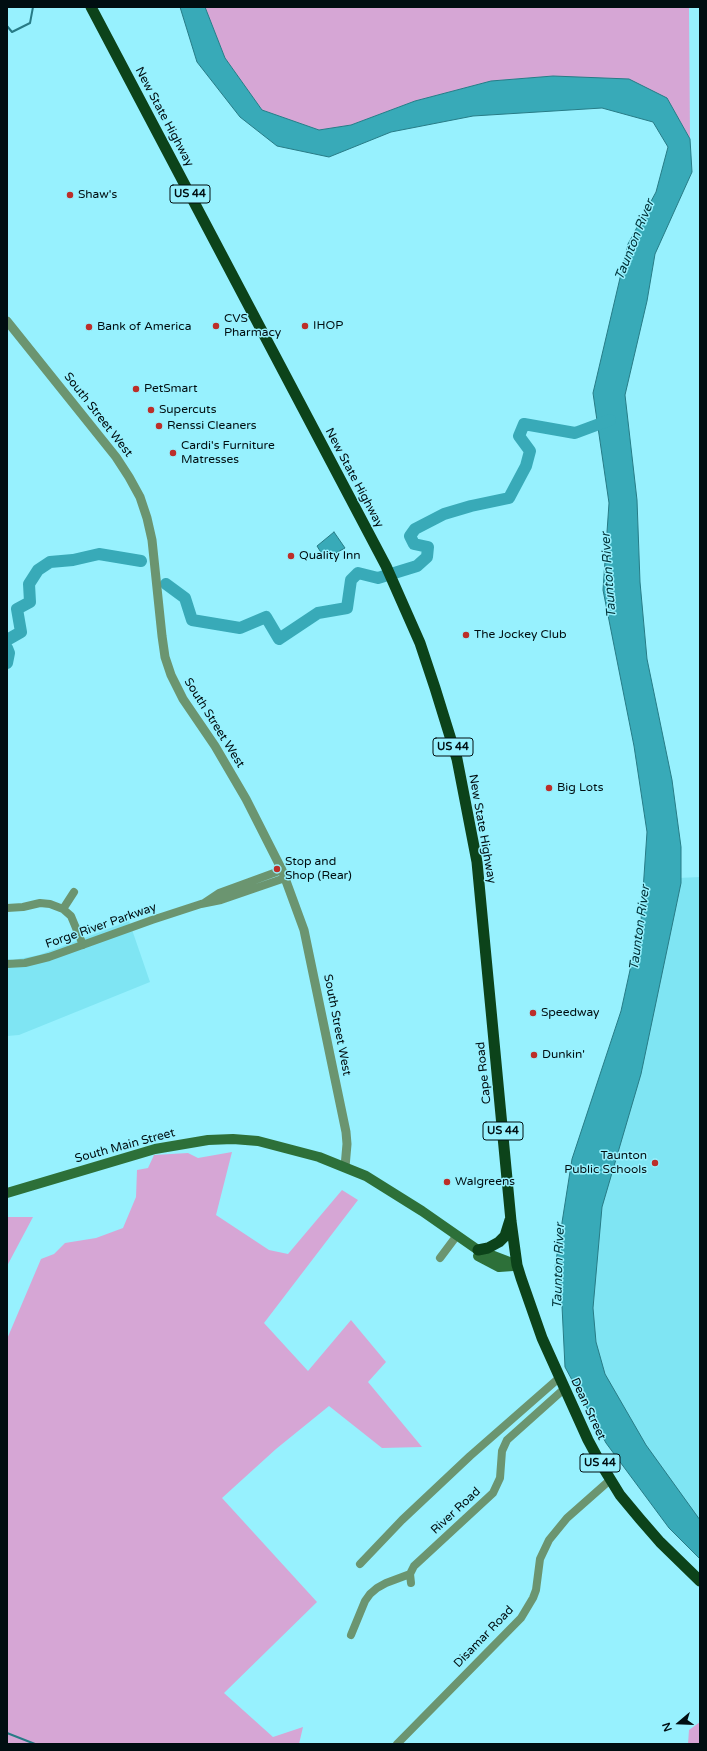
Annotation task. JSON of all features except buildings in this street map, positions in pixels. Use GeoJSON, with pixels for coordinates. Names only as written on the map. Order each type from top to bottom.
{"type":"FeatureCollection","features":[{"type":"Feature","properties":{"kind":"highway","name":"New State Highway"},"geometry":{"type":"LineString","coordinates":[[91,7],[386,566],[395,584],[428,665],[458,766],[478,872],[490,997]]}},
{"type":"Feature","properties":{"kind":"highway","name":"Cape Road"},"geometry":{"type":"LineString","coordinates":[[490,997],[517,1266]]}},
{"type":"Feature","properties":{"kind":"highway"},"geometry":{"type":"LineString","coordinates":[[478,1250],[491,1247],[502,1239],[508,1228],[511,1212]]}},
{"type":"Feature","properties":{"kind":"highway","name":"Dean Street"},"geometry":{"type":"LineString","coordinates":[[517,1266],[536,1323],[559,1378],[593,1449],[610,1480],[652,1534],[700,1581]]}},
{"type":"Feature","properties":{"kind":"main road","name":"South Main Street"},"geometry":{"type":"LineString","coordinates":[[7,1193],[155,1149],[208,1140],[240,1140],[264,1143],[304,1153],[345,1167]]}},
{"type":"Feature","properties":{"kind":"main road"},"geometry":{"type":"LineString","coordinates":[[345,1167],[366,1176],[478,1250],[517,1266]]}},
{"type":"Feature","properties":{"kind":"main road"},"geometry":{"type":"LineString","coordinates":[[433,1219],[455,1238],[492,1265],[498,1267],[517,1266]]}},
{"type":"Feature","properties":{"kind":"street","name":"South Street West"},"geometry":{"type":"LineString","coordinates":[[7,321],[116,457],[137,491],[145,510],[150,532],[165,657],[171,675],[183,699],[235,779],[283,874],[301,920],[311,960],[346,1132],[347,1144],[345,1167]]}},
{"type":"Feature","properties":{"kind":"street","name":"Forge River Parkway"},"geometry":{"type":"LineString","coordinates":[[7,964],[33,962],[201,904],[219,893],[283,874]]}},
{"type":"Feature","properties":{"kind":"street"},"geometry":{"type":"LineString","coordinates":[[63,909],[74,892]]}},
{"type":"Feature","properties":{"kind":"street"},"geometry":{"type":"LineString","coordinates":[[7,908],[23,907],[40,903],[50,904],[63,909],[71,916],[83,945]]}},
{"type":"Feature","properties":{"kind":"street"},"geometry":{"type":"LineString","coordinates":[[440,1258],[455,1238]]}},
{"type":"Feature","properties":{"kind":"street"},"geometry":{"type":"LineString","coordinates":[[360,1564],[402,1520],[470,1456],[559,1378]]}},
{"type":"Feature","properties":{"kind":"street","name":"River Road"},"geometry":{"type":"LineString","coordinates":[[410,1574],[414,1566],[493,1493],[500,1478],[502,1451],[507,1440],[564,1389]]}},
{"type":"Feature","properties":{"kind":"street","name":"Disamar Road"},"geometry":{"type":"LineString","coordinates":[[397,1744],[521,1618],[536,1590],[540,1559],[549,1540],[567,1518],[610,1480]]}},
{"type":"Feature","properties":{"kind":"street"},"geometry":{"type":"LineString","coordinates":[[351,1635],[365,1601],[377,1588],[410,1574],[411,1584]]}},
{"type":"Feature","properties":{"kind":"shaded area"},"geometry":{"type":"Polygon","coordinates":[[[205,7],[689,7],[690,139],[667,98],[553,76],[491,81],[415,101],[351,125],[319,130],[262,110],[225,58],[205,7]]]}},
{"type":"Feature","properties":{"kind":"shaded area","name":"Taunton Public Schools"},"geometry":{"type":"Polygon","coordinates":[[[700,877],[700,1526],[652,1462],[602,1376],[591,1322],[598,1206],[678,878],[700,877]]]}},
{"type":"Feature","properties":{"kind":"shaded area"},"geometry":{"type":"Polygon","coordinates":[[[129,921],[150,982],[19,1035],[7,1036],[7,959],[13,960],[39,955],[129,921]]]}},
{"type":"Feature","properties":{"kind":"shaded area"},"geometry":{"type":"Polygon","coordinates":[[[232,1152],[216,1215],[269,1250],[288,1254],[342,1190],[358,1200],[264,1323],[308,1371],[351,1320],[386,1362],[368,1382],[422,1447],[382,1448],[329,1406],[276,1449],[222,1498],[317,1602],[224,1693],[273,1737],[303,1727],[299,1744],[7,1744],[7,1339],[41,1259],[54,1254],[65,1243],[96,1238],[123,1228],[136,1197],[137,1170],[148,1168],[154,1155],[188,1153],[198,1158],[232,1152]]]}},
{"type":"Feature","properties":{"kind":"shaded area"},"geometry":{"type":"Polygon","coordinates":[[[7,1217],[33,1217],[7,1266],[7,1217]]]}},
{"type":"Feature","properties":{"kind":"shaded area"},"geometry":{"type":"Polygon","coordinates":[[[700,1722],[700,1744],[688,1744],[689,1730],[700,1722]]]}},
{"type":"Feature","properties":{"kind":"water","name":"Taunton River"},"geometry":{"type":"Polygon","coordinates":[[[180,7],[205,7],[225,58],[262,110],[319,130],[351,125],[415,101],[491,81],[553,76],[629,79],[667,98],[690,139],[692,172],[655,254],[647,301],[625,395],[637,500],[640,582],[647,659],[672,780],[681,847],[681,883],[641,1074],[602,1207],[593,1308],[596,1342],[605,1374],[646,1445],[700,1520],[700,1559],[669,1528],[606,1443],[565,1367],[562,1306],[555,1267],[572,1159],[621,1011],[641,920],[647,832],[634,746],[603,590],[609,503],[593,393],[628,244],[656,192],[668,147],[653,122],[602,108],[473,116],[391,132],[329,157],[277,146],[240,117],[197,62],[180,7]]]}},
{"type":"Feature","properties":{"kind":"water"},"geometry":{"type":"Polygon","coordinates":[[[334,532],[345,548],[325,559],[317,546],[334,532]]]}},
{"type":"Feature","properties":{"kind":"waterway"},"geometry":{"type":"LineString","coordinates":[[7,26],[12,32],[30,23],[33,7]]}},
{"type":"Feature","properties":{"kind":"waterway"},"geometry":{"type":"LineString","coordinates":[[166,584],[185,598],[192,620],[240,628],[266,617],[279,639],[318,613],[347,608],[351,580],[358,573],[378,578],[417,566],[427,557],[428,547],[414,544],[410,536],[415,529],[444,514],[471,506],[509,498],[526,466],[530,451],[519,436],[524,424],[575,433],[610,420]]}},
{"type":"Feature","properties":{"kind":"waterway"},"geometry":{"type":"LineString","coordinates":[[7,640],[21,632],[17,609],[30,602],[29,584],[38,570],[50,562],[73,560],[99,554],[141,561]]}},
{"type":"Feature","properties":{"kind":"waterway"},"geometry":{"type":"LineString","coordinates":[[7,648],[9,653],[7,663]]}},
{"type":"Feature","properties":{"kind":"waterway"},"geometry":{"type":"LineString","coordinates":[[7,1733],[35,1744]]}},
{"type":"Feature","properties":{"kind":"place","name":"Shaw's"},"geometry":{"type":"Point","coordinates":[70,195]}},
{"type":"Feature","properties":{"kind":"place","name":"CVS Pharmacy"},"geometry":{"type":"Point","coordinates":[216,326]}},
{"type":"Feature","properties":{"kind":"place","name":"IHOP"},"geometry":{"type":"Point","coordinates":[305,326]}},
{"type":"Feature","properties":{"kind":"place","name":"Bank of America"},"geometry":{"type":"Point","coordinates":[89,327]}},
{"type":"Feature","properties":{"kind":"place","name":"PetSmart"},"geometry":{"type":"Point","coordinates":[136,389]}},
{"type":"Feature","properties":{"kind":"place","name":"Supercuts"},"geometry":{"type":"Point","coordinates":[151,410]}},
{"type":"Feature","properties":{"kind":"place","name":"Renssi Cleaners"},"geometry":{"type":"Point","coordinates":[159,426]}},
{"type":"Feature","properties":{"kind":"place","name":"Cardi's Furniture Matresses"},"geometry":{"type":"Point","coordinates":[173,453]}},
{"type":"Feature","properties":{"kind":"place","name":"Quality Inn"},"geometry":{"type":"Point","coordinates":[291,556]}},
{"type":"Feature","properties":{"kind":"place","name":"The Jockey Club"},"geometry":{"type":"Point","coordinates":[466,635]}},
{"type":"Feature","properties":{"kind":"place","name":"Big Lots"},"geometry":{"type":"Point","coordinates":[549,788]}},
{"type":"Feature","properties":{"kind":"place","name":"Stop and Shop (Rear)"},"geometry":{"type":"Point","coordinates":[277,869]}},
{"type":"Feature","properties":{"kind":"place","name":"Speedway"},"geometry":{"type":"Point","coordinates":[533,1013]}},
{"type":"Feature","properties":{"kind":"place","name":"Dunkin'"},"geometry":{"type":"Point","coordinates":[534,1055]}},
{"type":"Feature","properties":{"kind":"place","name":"Taunton Public Schools"},"geometry":{"type":"Point","coordinates":[655,1163]}},
{"type":"Feature","properties":{"kind":"place","name":"Walgreens"},"geometry":{"type":"Point","coordinates":[447,1182]}}]}
